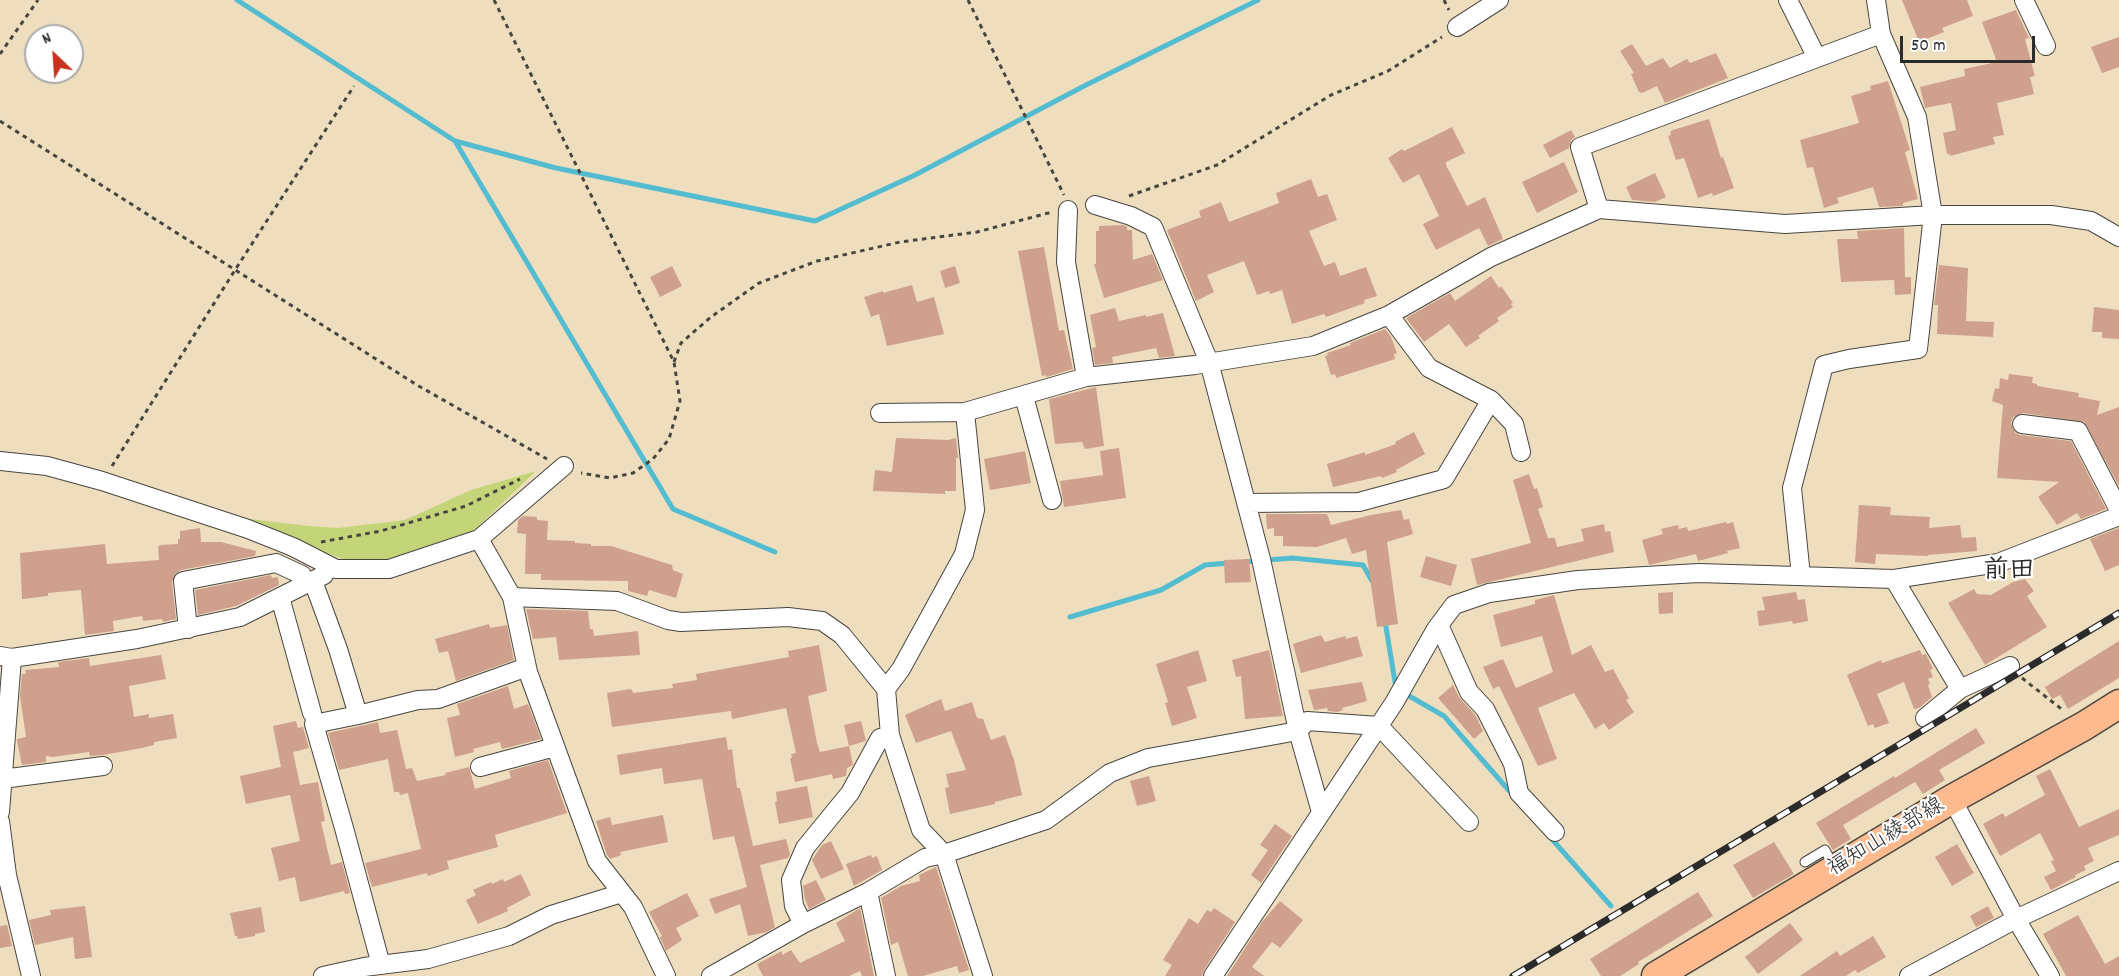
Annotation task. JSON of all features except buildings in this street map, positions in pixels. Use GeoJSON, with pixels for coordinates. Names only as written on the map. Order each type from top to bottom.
{"type":"FeatureCollection","features":[{"type":"Feature","properties":{"kind":"main road","name":"福知山綾部線"},"geometry":{"type":"LineString","coordinates":[[1657,976],[1952,799],[2084,726],[2119,704]]}},
{"type":"Feature","properties":{"kind":"street"},"geometry":{"type":"LineString","coordinates":[[1457,27],[1499,0]]}},
{"type":"Feature","properties":{"kind":"street"},"geometry":{"type":"LineString","coordinates":[[1788,0],[1817,58]]}},
{"type":"Feature","properties":{"kind":"street"},"geometry":{"type":"LineString","coordinates":[[1801,576],[1792,488],[1824,365],[1918,349],[1933,215],[1917,117],[1881,34],[1876,0]]}},
{"type":"Feature","properties":{"kind":"street"},"geometry":{"type":"LineString","coordinates":[[2024,0],[2046,46]]}},
{"type":"Feature","properties":{"kind":"street"},"geometry":{"type":"LineString","coordinates":[[1599,209],[1580,147],[1881,34]]}},
{"type":"Feature","properties":{"kind":"street"},"geometry":{"type":"LineString","coordinates":[[1095,205],[1131,216],[1153,227],[1209,362],[1261,560],[1298,731],[1321,812]]}},
{"type":"Feature","properties":{"kind":"street"},"geometry":{"type":"LineString","coordinates":[[880,413],[965,412],[1086,377],[1313,346],[1389,315],[1491,257],[1599,209],[1785,224],[1933,215],[2051,215],[2091,222],[2119,237]]}},
{"type":"Feature","properties":{"kind":"street"},"geometry":{"type":"LineString","coordinates":[[1068,210],[1066,262],[1086,377]]}},
{"type":"Feature","properties":{"kind":"street"},"geometry":{"type":"LineString","coordinates":[[1389,315],[1429,368],[1491,400],[1514,424],[1521,452]]}},
{"type":"Feature","properties":{"kind":"street"},"geometry":{"type":"LineString","coordinates":[[1024,396],[1052,500]]}},
{"type":"Feature","properties":{"kind":"street"},"geometry":{"type":"LineString","coordinates":[[1246,503],[1359,502],[1444,479],[1491,400]]}},
{"type":"Feature","properties":{"kind":"street"},"geometry":{"type":"LineString","coordinates":[[886,689],[906,660],[964,554],[975,510],[965,412]]}},
{"type":"Feature","properties":{"kind":"street"},"geometry":{"type":"LineString","coordinates":[[2022,424],[2078,430],[2119,510]]}},
{"type":"Feature","properties":{"kind":"street"},"geometry":{"type":"LineString","coordinates":[[0,461],[47,466],[102,481],[248,529],[293,547],[336,569]]}},
{"type":"Feature","properties":{"kind":"street"},"geometry":{"type":"LineString","coordinates":[[0,813],[6,657],[137,639],[240,618],[336,569],[389,569],[478,538],[564,466]]}},
{"type":"Feature","properties":{"kind":"street"},"geometry":{"type":"LineString","coordinates":[[1213,976],[1398,696],[1439,625],[1454,605],[1489,593],[1578,580],[1699,573],[1894,579],[1998,563],[2119,516]]}},
{"type":"Feature","properties":{"kind":"street"},"geometry":{"type":"LineString","coordinates":[[478,538],[512,597],[527,666],[597,861],[633,907],[666,976]]}},
{"type":"Feature","properties":{"kind":"street"},"geometry":{"type":"LineString","coordinates":[[188,628],[183,581],[276,563],[302,574],[310,582],[338,649],[358,715]]}},
{"type":"Feature","properties":{"kind":"street"},"geometry":{"type":"LineString","coordinates":[[1894,579],[1960,689]]}},
{"type":"Feature","properties":{"kind":"street"},"geometry":{"type":"LineString","coordinates":[[280,597],[312,713]]}},
{"type":"Feature","properties":{"kind":"street"},"geometry":{"type":"LineString","coordinates":[[512,597],[617,601],[669,620],[681,622],[788,617],[822,621],[842,635],[886,689],[890,735],[921,830],[944,854],[983,976]]}},
{"type":"Feature","properties":{"kind":"street"},"geometry":{"type":"LineString","coordinates":[[1439,625],[1469,692],[1485,708],[1513,764],[1520,793],[1555,832]]}},
{"type":"Feature","properties":{"kind":"street"},"geometry":{"type":"LineString","coordinates":[[381,965],[314,724],[418,700],[438,699],[527,666]]}},
{"type":"Feature","properties":{"kind":"street"},"geometry":{"type":"LineString","coordinates":[[1925,718],[1960,689],[2010,666]]}},
{"type":"Feature","properties":{"kind":"street"},"geometry":{"type":"LineString","coordinates":[[711,976],[803,924],[868,892],[925,858],[944,854],[1046,820],[1110,773],[1148,758],[1298,731],[1307,721],[1378,726],[1469,822]]}},
{"type":"Feature","properties":{"kind":"street"},"geometry":{"type":"LineString","coordinates":[[803,924],[794,906],[790,880],[805,848],[850,793],[880,738],[890,735]]}},
{"type":"Feature","properties":{"kind":"street"},"geometry":{"type":"LineString","coordinates":[[480,767],[555,747]]}},
{"type":"Feature","properties":{"kind":"street"},"geometry":{"type":"LineString","coordinates":[[2,779],[103,766]]}},
{"type":"Feature","properties":{"kind":"street"},"geometry":{"type":"LineString","coordinates":[[1952,799],[2016,919],[2050,976]]}},
{"type":"Feature","properties":{"kind":"street"},"geometry":{"type":"LineString","coordinates":[[0,821],[7,875],[8,914],[31,976]]}},
{"type":"Feature","properties":{"kind":"street"},"geometry":{"type":"LineString","coordinates":[[1909,976],[2016,919],[2119,871]]}},
{"type":"Feature","properties":{"kind":"street"},"geometry":{"type":"LineString","coordinates":[[868,892],[886,976]]}},
{"type":"Feature","properties":{"kind":"street"},"geometry":{"type":"LineString","coordinates":[[323,976],[381,965],[431,968],[509,936],[551,915],[622,893]]}},
{"type":"Feature","properties":{"kind":"lane"},"geometry":{"type":"LineString","coordinates":[[1805,862],[1825,850],[1836,870]]}},
{"type":"Feature","properties":{"kind":"path"},"geometry":{"type":"LineString","coordinates":[[0,54],[38,0]]}},
{"type":"Feature","properties":{"kind":"path"},"geometry":{"type":"LineString","coordinates":[[0,121],[417,385],[554,462],[583,473],[610,478],[633,473],[652,459],[669,439],[680,401],[674,362],[494,0]]}},
{"type":"Feature","properties":{"kind":"path"},"geometry":{"type":"LineString","coordinates":[[674,362],[681,344],[711,317],[759,283],[818,261],[900,242],[977,232],[1068,210],[1063,190],[968,0]]}},
{"type":"Feature","properties":{"kind":"path"},"geometry":{"type":"LineString","coordinates":[[1095,205],[1217,165],[1331,95],[1388,71],[1457,27]]}},
{"type":"Feature","properties":{"kind":"path"},"geometry":{"type":"LineString","coordinates":[[102,481],[234,270],[354,86]]}},
{"type":"Feature","properties":{"kind":"path"},"geometry":{"type":"LineString","coordinates":[[293,547],[381,531],[466,506],[524,477]]}},
{"type":"Feature","properties":{"kind":"path"},"geometry":{"type":"LineString","coordinates":[[2010,666],[2070,716]]}},
{"type":"Feature","properties":{"kind":"green space"},"geometry":{"type":"Polygon","coordinates":[[[536,471],[467,537],[379,564],[355,563],[218,515],[338,528],[405,520],[471,490],[536,471]]]}},
{"type":"Feature","properties":{"kind":"waterway"},"geometry":{"type":"LineString","coordinates":[[237,0],[455,141],[556,168],[815,221],[913,176],[1086,85],[1258,0]]}},
{"type":"Feature","properties":{"kind":"waterway"},"geometry":{"type":"LineString","coordinates":[[455,141],[673,509],[775,552]]}},
{"type":"Feature","properties":{"kind":"waterway"},"geometry":{"type":"LineString","coordinates":[[1244,562],[1292,558],[1363,565],[1372,581]]}},
{"type":"Feature","properties":{"kind":"waterway"},"geometry":{"type":"LineString","coordinates":[[1070,617],[1161,590],[1205,565],[1229,563]]}},
{"type":"Feature","properties":{"kind":"waterway"},"geometry":{"type":"LineString","coordinates":[[1385,621],[1396,688]]}},
{"type":"Feature","properties":{"kind":"waterway"},"geometry":{"type":"LineString","coordinates":[[1404,693],[1444,716],[1512,794]]}},
{"type":"Feature","properties":{"kind":"waterway"},"geometry":{"type":"LineString","coordinates":[[1550,837],[1611,906]]}},
{"type":"Feature","properties":{"kind":"railway"},"geometry":{"type":"LineString","coordinates":[[1513,976],[2119,613]]}},
{"type":"Feature","properties":{"kind":"district","name":"前田"},"geometry":{"type":"Point","coordinates":[2009,573]}}]}
